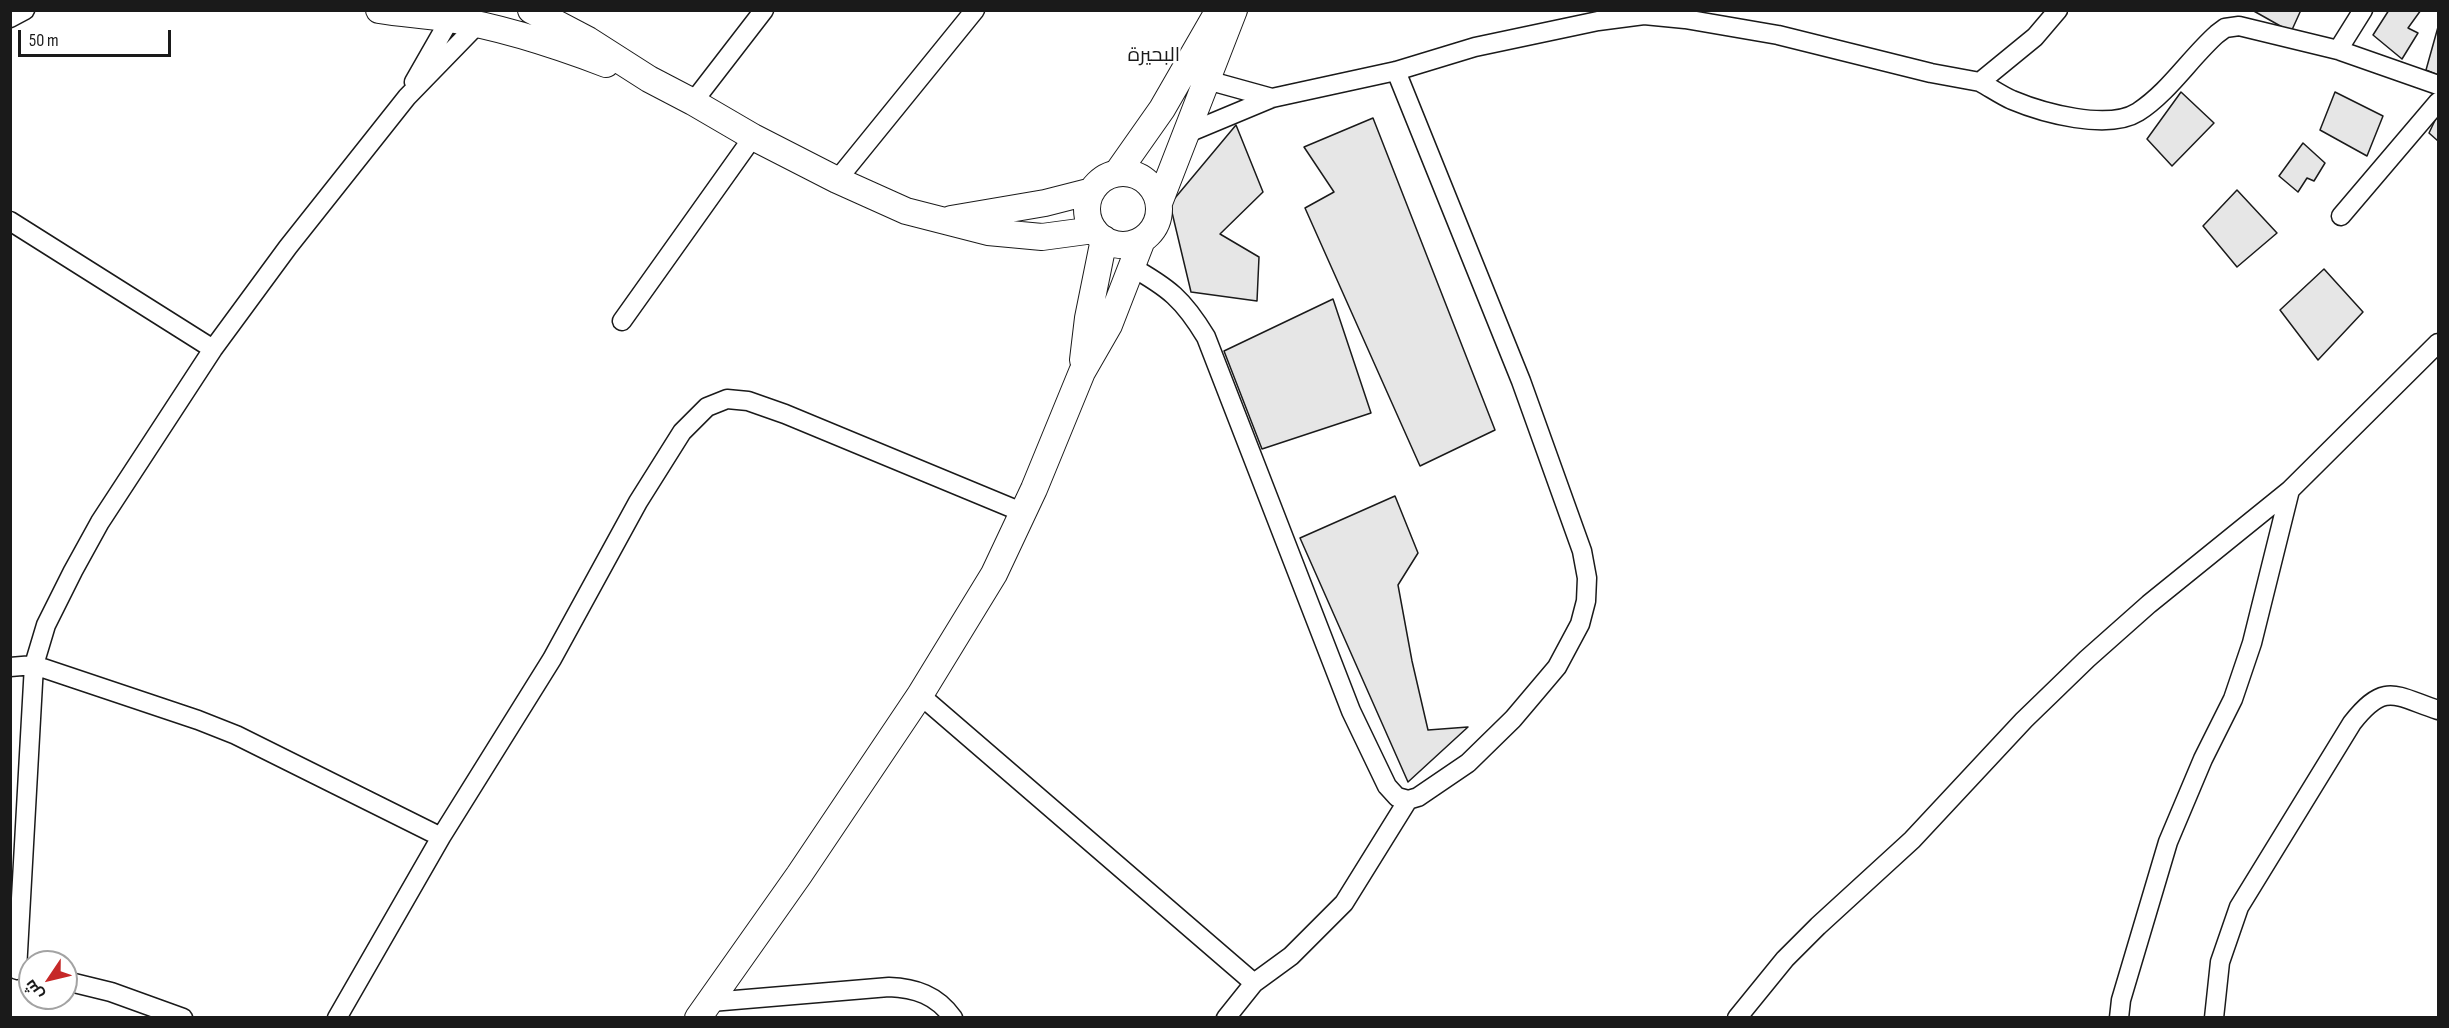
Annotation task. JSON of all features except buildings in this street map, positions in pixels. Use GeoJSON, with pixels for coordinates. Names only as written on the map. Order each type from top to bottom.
{"type":"FeatureCollection","features":[{"type":"Feature","properties":{"kind":"street"},"geometry":{"type":"LineString","coordinates":[[10,18],[25,10]]}},
{"type":"Feature","properties":{"kind":"street"},"geometry":{"type":"LineString","coordinates":[[380,10],[468,16],[650,79]]}},
{"type":"Feature","properties":{"kind":"street"},"geometry":{"type":"LineString","coordinates":[[531,10],[588,40],[650,79],[753,137],[837,180],[906,211],[946,219],[988,232],[1042,237],[1099,235],[1123,245],[1142,240]]}},
{"type":"Feature","properties":{"kind":"street"},"geometry":{"type":"LineString","coordinates":[[693,102],[764,10]]}},
{"type":"Feature","properties":{"kind":"street"},"geometry":{"type":"LineString","coordinates":[[837,180],[975,10]]}},
{"type":"Feature","properties":{"kind":"street"},"geometry":{"type":"LineString","coordinates":[[1159,203],[1188,133],[1196,77],[1219,10]]}},
{"type":"Feature","properties":{"kind":"street"},"geometry":{"type":"LineString","coordinates":[[1117,173],[1196,77],[1234,10]]}},
{"type":"Feature","properties":{"kind":"street"},"geometry":{"type":"LineString","coordinates":[[1980,82],[2035,37],[2058,10]]}},
{"type":"Feature","properties":{"kind":"street"},"geometry":{"type":"LineString","coordinates":[[2338,50],[2363,10]]}},
{"type":"Feature","properties":{"kind":"street"},"geometry":{"type":"LineString","coordinates":[[1188,133],[1272,98],[1396,71],[1475,47],[1598,21],[1644,15],[1685,19],[1778,35],[1931,73],[1980,82],[2010,99],[2035,109],[2101,120],[2136,114],[2152,102],[2206,44],[2225,28],[2239,26],[2338,50],[2439,85]]}},
{"type":"Feature","properties":{"kind":"street"},"geometry":{"type":"LineString","coordinates":[[20,950],[34,665],[46,626],[100,522],[213,349],[288,247],[468,16]]}},
{"type":"Feature","properties":{"kind":"street"},"geometry":{"type":"LineString","coordinates":[[406,97],[468,16]]}},
{"type":"Feature","properties":{"kind":"street"},"geometry":{"type":"LineString","coordinates":[[1226,1017],[1254,983],[1291,956],[1344,903],[1408,800],[1431,790],[1468,763],[1513,719],[1557,667],[1580,624],[1586,602],[1587,578],[1582,551],[1521,381],[1396,71]]}},
{"type":"Feature","properties":{"kind":"street"},"geometry":{"type":"LineString","coordinates":[[1196,77],[1272,98]]}},
{"type":"Feature","properties":{"kind":"street"},"geometry":{"type":"LineString","coordinates":[[2341,216],[2439,102]]}},
{"type":"Feature","properties":{"kind":"street"},"geometry":{"type":"LineString","coordinates":[[622,321],[753,137]]}},
{"type":"Feature","properties":{"kind":"street"},"geometry":{"type":"LineString","coordinates":[[704,1010],[920,695],[994,574],[1024,513],[1082,372],[1108,325],[1142,240],[1152,231],[1159,217],[1156,192],[1149,183],[1128,173],[1117,173],[1102,179],[1092,191],[1087,211],[1099,235],[1082,372]]}},
{"type":"Feature","properties":{"kind":"street"},"geometry":{"type":"LineString","coordinates":[[946,219],[1045,203],[1092,191]]}},
{"type":"Feature","properties":{"kind":"street"},"geometry":{"type":"LineString","coordinates":[[10,221],[213,349]]}},
{"type":"Feature","properties":{"kind":"street"},"geometry":{"type":"LineString","coordinates":[[1130,266],[1177,296],[1190,310],[1206,337],[1274,518],[1351,711],[1387,786],[1396,797],[1408,800]]}},
{"type":"Feature","properties":{"kind":"street"},"geometry":{"type":"LineString","coordinates":[[1737,1017],[1785,959],[1912,840],[2024,720],[2086,659],[2149,604],[2290,490],[2439,343]]}},
{"type":"Feature","properties":{"kind":"street"},"geometry":{"type":"LineString","coordinates":[[337,1017],[441,837],[552,659],[638,502],[675,441],[707,407],[727,399],[748,401],[785,414],[1024,513]]}},
{"type":"Feature","properties":{"kind":"street"},"geometry":{"type":"LineString","coordinates":[[2120,1017],[2121,1000],[2168,842],[2203,759],[2233,699],[2252,643],[2290,490]]}},
{"type":"Feature","properties":{"kind":"street"},"geometry":{"type":"LineString","coordinates":[[10,667],[34,665],[134,697],[226,731],[441,837]]}},
{"type":"Feature","properties":{"kind":"street"},"geometry":{"type":"LineString","coordinates":[[920,695],[1254,983]]}},
{"type":"Feature","properties":{"kind":"street"},"geometry":{"type":"LineString","coordinates":[[2214,1017],[2220,962],[2239,907],[2352,723],[2366,705],[2378,697],[2392,695],[2439,710]]}},
{"type":"Feature","properties":{"kind":"street"},"geometry":{"type":"LineString","coordinates":[[78,984],[111,992],[183,1017]]}},
{"type":"Feature","properties":{"kind":"street"},"geometry":{"type":"LineString","coordinates":[[704,1010],[889,987],[908,988],[926,993],[946,1008],[953,1017]]}},
{"type":"Feature","properties":{"kind":"district","name":"البحيرة"},"geometry":{"type":"Point","coordinates":[1154,56]}}]}
